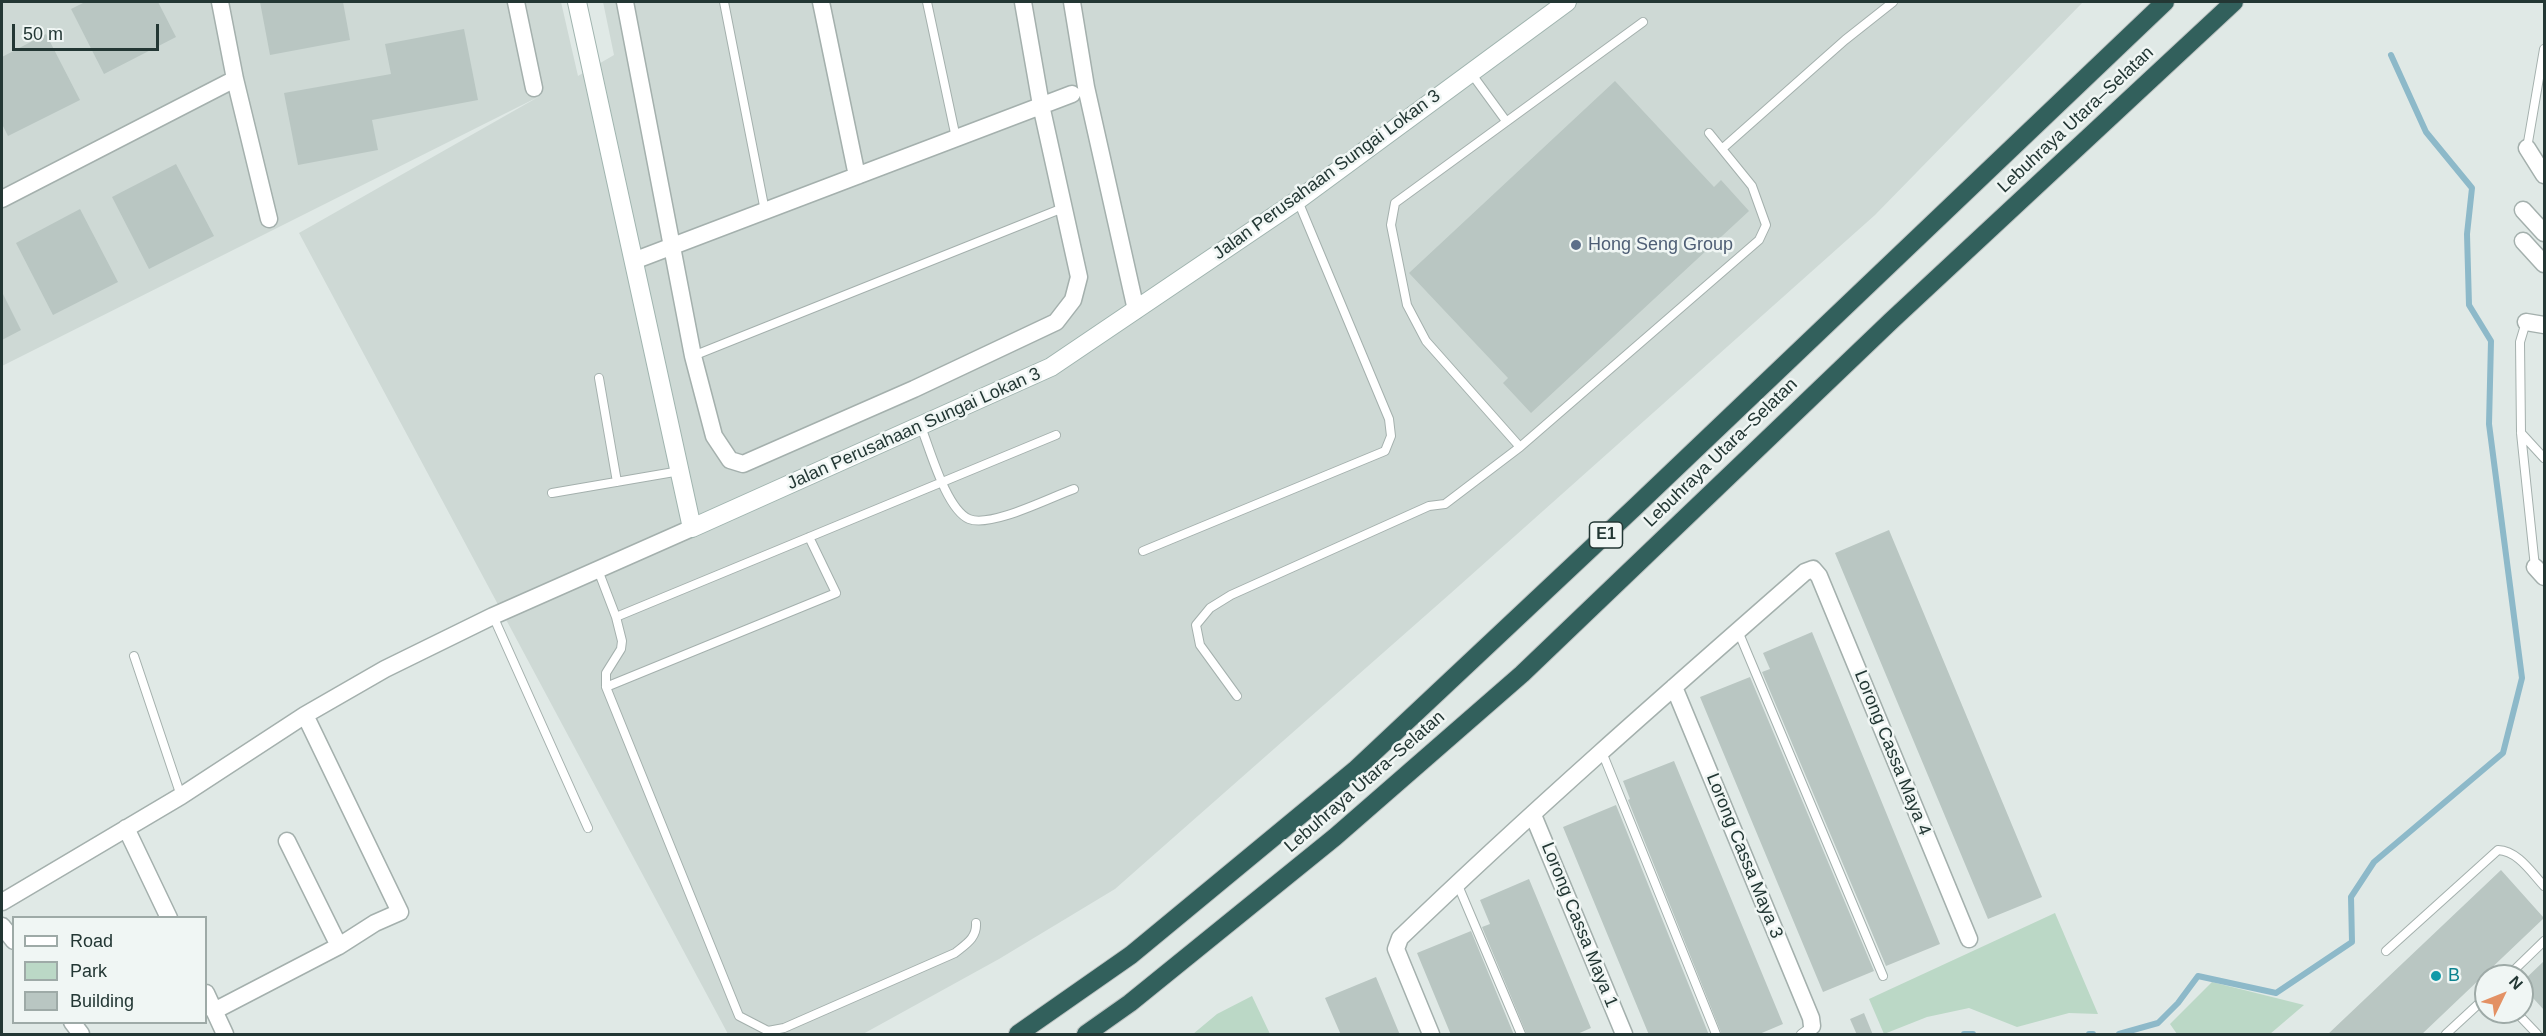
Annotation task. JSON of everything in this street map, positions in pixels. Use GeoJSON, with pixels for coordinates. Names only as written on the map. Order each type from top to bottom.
{"type":"FeatureCollection","features":[{"type":"Feature","properties":{"kind":"highway","name":"Lebuhraya Utara–Selatan"},"geometry":{"type":"LineString","coordinates":[[1018,1035],[1131,955],[1355,770],[1634,508],[2165,2]]}},
{"type":"Feature","properties":{"kind":"highway","name":"Lebuhraya Utara–Selatan"},"geometry":{"type":"LineString","coordinates":[[1086,1035],[1130,1003],[1335,837],[1522,674],[1865,346],[2234,2]]}},
{"type":"Feature","properties":{"kind":"main road"},"geometry":{"type":"LineString","coordinates":[[578,2],[636,260],[692,528]]}},
{"type":"Feature","properties":{"kind":"main road","name":"Jalan Perusahaan Sungai Lokan 3"},"geometry":{"type":"LineString","coordinates":[[692,528],[1052,367],[1298,200],[1470,71],[1567,2]]}},
{"type":"Feature","properties":{"kind":"street"},"geometry":{"type":"LineString","coordinates":[[220,2],[235,79],[269,219]]}},
{"type":"Feature","properties":{"kind":"street"},"geometry":{"type":"LineString","coordinates":[[516,2],[534,88]]}},
{"type":"Feature","properties":{"kind":"street"},"geometry":{"type":"LineString","coordinates":[[625,2],[670,247],[693,356],[714,436],[729,460],[743,464],[914,389],[1056,322],[1073,300],[1079,277],[1041,105],[1023,2]]}},
{"type":"Feature","properties":{"kind":"street"},"geometry":{"type":"LineString","coordinates":[[822,2],[857,176]]}},
{"type":"Feature","properties":{"kind":"street"},"geometry":{"type":"LineString","coordinates":[[1072,2],[1079,90],[1136,310]]}},
{"type":"Feature","properties":{"kind":"street"},"geometry":{"type":"LineString","coordinates":[[2,199],[235,79]]}},
{"type":"Feature","properties":{"kind":"street"},"geometry":{"type":"LineString","coordinates":[[636,260],[1079,90]]}},
{"type":"Feature","properties":{"kind":"street"},"geometry":{"type":"LineString","coordinates":[[2528,148],[2544,175]]}},
{"type":"Feature","properties":{"kind":"street"},"geometry":{"type":"LineString","coordinates":[[2523,210],[2544,233]]}},
{"type":"Feature","properties":{"kind":"street"},"geometry":{"type":"LineString","coordinates":[[2523,241],[2544,264]]}},
{"type":"Feature","properties":{"kind":"street"},"geometry":{"type":"LineString","coordinates":[[2526,322],[2544,325]]}},
{"type":"Feature","properties":{"kind":"street"},"geometry":{"type":"LineString","coordinates":[[2,902],[181,796],[305,715],[385,669],[493,616],[692,528]]}},
{"type":"Feature","properties":{"kind":"street","name":"Lorong Cassa Maya 4"},"geometry":{"type":"LineString","coordinates":[[1737,631],[1805,572],[1813,569],[1819,576],[1969,939]]}},
{"type":"Feature","properties":{"kind":"street"},"geometry":{"type":"LineString","coordinates":[[1431,1035],[1396,949],[1400,938],[1457,883],[1737,631]]}},
{"type":"Feature","properties":{"kind":"street","name":"Lorong Cassa Maya 3"},"geometry":{"type":"LineString","coordinates":[[1674,687],[1811,1018],[1806,1030]]}},
{"type":"Feature","properties":{"kind":"street"},"geometry":{"type":"LineString","coordinates":[[214,1011],[339,946],[375,923],[400,912],[305,715]]}},
{"type":"Feature","properties":{"kind":"street","name":"Lorong Cassa Maya 1"},"geometry":{"type":"LineString","coordinates":[[1533,815],[1624,1035]]}},
{"type":"Feature","properties":{"kind":"street"},"geometry":{"type":"LineString","coordinates":[[126,828],[168,916]]}},
{"type":"Feature","properties":{"kind":"street"},"geometry":{"type":"LineString","coordinates":[[287,841],[339,946]]}},
{"type":"Feature","properties":{"kind":"street"},"geometry":{"type":"LineString","coordinates":[[2,926],[12,938]]}},
{"type":"Feature","properties":{"kind":"street"},"geometry":{"type":"LineString","coordinates":[[207,995],[225,1035]]}},
{"type":"Feature","properties":{"kind":"lane"},"geometry":{"type":"LineString","coordinates":[[724,2],[765,211]]}},
{"type":"Feature","properties":{"kind":"lane"},"geometry":{"type":"LineString","coordinates":[[927,2],[956,138]]}},
{"type":"Feature","properties":{"kind":"lane"},"geometry":{"type":"LineString","coordinates":[[1724,148],[1845,40],[1893,2]]}},
{"type":"Feature","properties":{"kind":"lane"},"geometry":{"type":"LineString","coordinates":[[1520,447],[1426,341],[1407,305],[1391,225],[1395,203],[1643,22]]}},
{"type":"Feature","properties":{"kind":"lane"},"geometry":{"type":"LineString","coordinates":[[2528,148],[2544,50]]}},
{"type":"Feature","properties":{"kind":"lane"},"geometry":{"type":"LineString","coordinates":[[1470,71],[1506,121]]}},
{"type":"Feature","properties":{"kind":"lane"},"geometry":{"type":"LineString","coordinates":[[1237,696],[1200,645],[1196,625],[1210,608],[1231,595],[1429,506],[1445,504],[1520,447],[1759,240],[1766,225],[1752,186],[1724,148],[1709,133]]}},
{"type":"Feature","properties":{"kind":"lane"},"geometry":{"type":"LineString","coordinates":[[1143,551],[1385,451],[1391,436],[1389,419],[1298,200]]}},
{"type":"Feature","properties":{"kind":"lane"},"geometry":{"type":"LineString","coordinates":[[693,356],[1063,208]]}},
{"type":"Feature","properties":{"kind":"lane"},"geometry":{"type":"LineString","coordinates":[[2526,322],[2520,342],[2521,433],[2540,572]]}},
{"type":"Feature","properties":{"kind":"lane"},"geometry":{"type":"LineString","coordinates":[[599,378],[617,482]]}},
{"type":"Feature","properties":{"kind":"lane"},"geometry":{"type":"LineString","coordinates":[[921,427],[951,501],[966,518],[975,521],[993,519],[1074,489]]}},
{"type":"Feature","properties":{"kind":"lane"},"geometry":{"type":"LineString","coordinates":[[2521,433],[2544,458]]}},
{"type":"Feature","properties":{"kind":"lane"},"geometry":{"type":"LineString","coordinates":[[616,617],[1056,435]]}},
{"type":"Feature","properties":{"kind":"lane"},"geometry":{"type":"LineString","coordinates":[[552,493],[680,471]]}},
{"type":"Feature","properties":{"kind":"lane"},"geometry":{"type":"LineString","coordinates":[[606,687],[836,593],[808,537]]}},
{"type":"Feature","properties":{"kind":"lane"},"geometry":{"type":"LineString","coordinates":[[598,570],[616,617],[622,641],[621,649],[606,673],[606,687],[739,1016],[768,1031],[784,1028],[955,953],[977,932],[976,923]]}},
{"type":"Feature","properties":{"kind":"lane"},"geometry":{"type":"LineString","coordinates":[[493,616],[588,828]]}},
{"type":"Feature","properties":{"kind":"lane"},"geometry":{"type":"LineString","coordinates":[[1737,631],[1883,976]]}},
{"type":"Feature","properties":{"kind":"lane"},"geometry":{"type":"LineString","coordinates":[[134,656],[181,796]]}},
{"type":"Feature","properties":{"kind":"lane"},"geometry":{"type":"LineString","coordinates":[[1602,752],[1716,1035]]}},
{"type":"Feature","properties":{"kind":"lane"},"geometry":{"type":"LineString","coordinates":[[2386,951],[2498,850],[2507,850],[2515,854],[2544,886]]}},
{"type":"Feature","properties":{"kind":"lane"},"geometry":{"type":"LineString","coordinates":[[1457,883],[1521,1035]]}},
{"type":"Feature","properties":{"kind":"lane"},"geometry":{"type":"LineString","coordinates":[[2520,964],[2544,941]]}},
{"type":"Feature","properties":{"kind":"lane"},"geometry":{"type":"LineString","coordinates":[[2446,1035],[2474,1008]]}},
{"type":"Feature","properties":{"kind":"shaded area"},"geometry":{"type":"Polygon","coordinates":[[[2,2],[561,2],[578,76],[614,55],[603,2],[2083,2],[1875,215],[1115,889],[999,959],[863,1034],[728,1034],[299,233],[540,96],[2,366],[2,2]]]}},
{"type":"Feature","properties":{"kind":"green space"},"geometry":{"type":"Polygon","coordinates":[[[2055,913],[2098,1014],[2069,1013],[2017,1027],[1969,1008],[1927,1017],[1884,1034],[1869,999],[2055,913]]]}},
{"type":"Feature","properties":{"kind":"green space"},"geometry":{"type":"Polygon","coordinates":[[[2212,982],[2304,1005],[2270,1034],[2177,1034],[2170,1024],[2212,982]]]}},
{"type":"Feature","properties":{"kind":"green space"},"geometry":{"type":"Polygon","coordinates":[[[1252,996],[1270,1034],[1193,1034],[1217,1014],[1252,996]]]}},
{"type":"Feature","properties":{"kind":"building"},"geometry":{"type":"Polygon","coordinates":[[[85,2],[158,2],[176,37],[104,74],[71,9],[85,2]]]}},
{"type":"Feature","properties":{"kind":"building"},"geometry":{"type":"Polygon","coordinates":[[[260,2],[343,2],[350,40],[270,55],[260,2]]]}},
{"type":"Feature","properties":{"kind":"building"},"geometry":{"type":"Polygon","coordinates":[[[464,29],[478,100],[372,120],[378,150],[298,165],[284,93],[391,74],[385,44],[464,29]]]}},
{"type":"Feature","properties":{"kind":"building"},"geometry":{"type":"Polygon","coordinates":[[[46,34],[80,100],[8,136],[2,124],[2,57],[46,34]]]}},
{"type":"Feature","properties":{"kind":"building","name":"Hong Seng Group"},"geometry":{"type":"Polygon","coordinates":[[[1615,81],[1714,187],[1721,180],[1749,211],[1531,413],[1503,383],[1508,378],[1409,273],[1615,81]]]}},
{"type":"Feature","properties":{"kind":"building"},"geometry":{"type":"Polygon","coordinates":[[[176,164],[214,236],[149,269],[112,197],[176,164]]]}},
{"type":"Feature","properties":{"kind":"building"},"geometry":{"type":"Polygon","coordinates":[[[80,209],[118,282],[53,315],[16,243],[80,209]]]}},
{"type":"Feature","properties":{"kind":"building"},"geometry":{"type":"Polygon","coordinates":[[[2,292],[21,330],[2,340],[2,292]]]}},
{"type":"Feature","properties":{"kind":"building"},"geometry":{"type":"Polygon","coordinates":[[[1889,530],[2042,897],[1988,919],[1835,553],[1889,530]]]}},
{"type":"Feature","properties":{"kind":"building"},"geometry":{"type":"Polygon","coordinates":[[[1812,632],[1940,944],[1886,966],[1762,672],[1770,669],[1763,653],[1812,632]]]}},
{"type":"Feature","properties":{"kind":"building"},"geometry":{"type":"Polygon","coordinates":[[[1750,677],[1874,971],[1823,992],[1700,697],[1750,677]]]}},
{"type":"Feature","properties":{"kind":"building"},"geometry":{"type":"Polygon","coordinates":[[[1674,761],[1783,1024],[1757,1035],[1722,1035],[1628,800],[1630,799],[1623,781],[1674,761]]]}},
{"type":"Feature","properties":{"kind":"building"},"geometry":{"type":"Polygon","coordinates":[[[1616,805],[1709,1035],[1649,1035],[1563,827],[1616,805]]]}},
{"type":"Feature","properties":{"kind":"building","name":"B"},"geometry":{"type":"Polygon","coordinates":[[[2501,870],[2544,918],[2496,964],[2474,964],[2474,985],[2421,1035],[2327,1035],[2501,870]]]}},
{"type":"Feature","properties":{"kind":"building"},"geometry":{"type":"Polygon","coordinates":[[[1529,879],[1591,1028],[1575,1035],[1527,1035],[1482,927],[1490,924],[1480,900],[1529,879]]]}},
{"type":"Feature","properties":{"kind":"building"},"geometry":{"type":"Polygon","coordinates":[[[1471,931],[1514,1035],[1451,1035],[1417,953],[1471,931]]]}},
{"type":"Feature","properties":{"kind":"building"},"geometry":{"type":"Polygon","coordinates":[[[2544,961],[2544,1010],[2534,999],[2534,971],[2544,961]]]}},
{"type":"Feature","properties":{"kind":"building"},"geometry":{"type":"Polygon","coordinates":[[[1376,977],[1400,1035],[1341,1035],[1325,998],[1376,977]]]}},
{"type":"Feature","properties":{"kind":"building"},"geometry":{"type":"Polygon","coordinates":[[[1864,1013],[1873,1035],[1857,1035],[1850,1019],[1864,1013]]]}},
{"type":"Feature","properties":{"kind":"waterway"},"geometry":{"type":"LineString","coordinates":[[2119,1034],[2158,1023],[2178,1003],[2198,976],[2276,993],[2352,942],[2351,897],[2374,862],[2503,753],[2522,678],[2489,424],[2491,341],[2469,305],[2467,234],[2472,188],[2426,132],[2391,55]]}},
{"type":"Feature","properties":{"kind":"waterway"},"geometry":{"type":"LineString","coordinates":[[1964,1034],[1973,1034]]}},
{"type":"Feature","properties":{"kind":"place","name":"Hong Seng Group"},"geometry":{"type":"Point","coordinates":[1576,245]}},
{"type":"Feature","properties":{"kind":"place","name":"B"},"geometry":{"type":"Point","coordinates":[2436,976]}}]}
